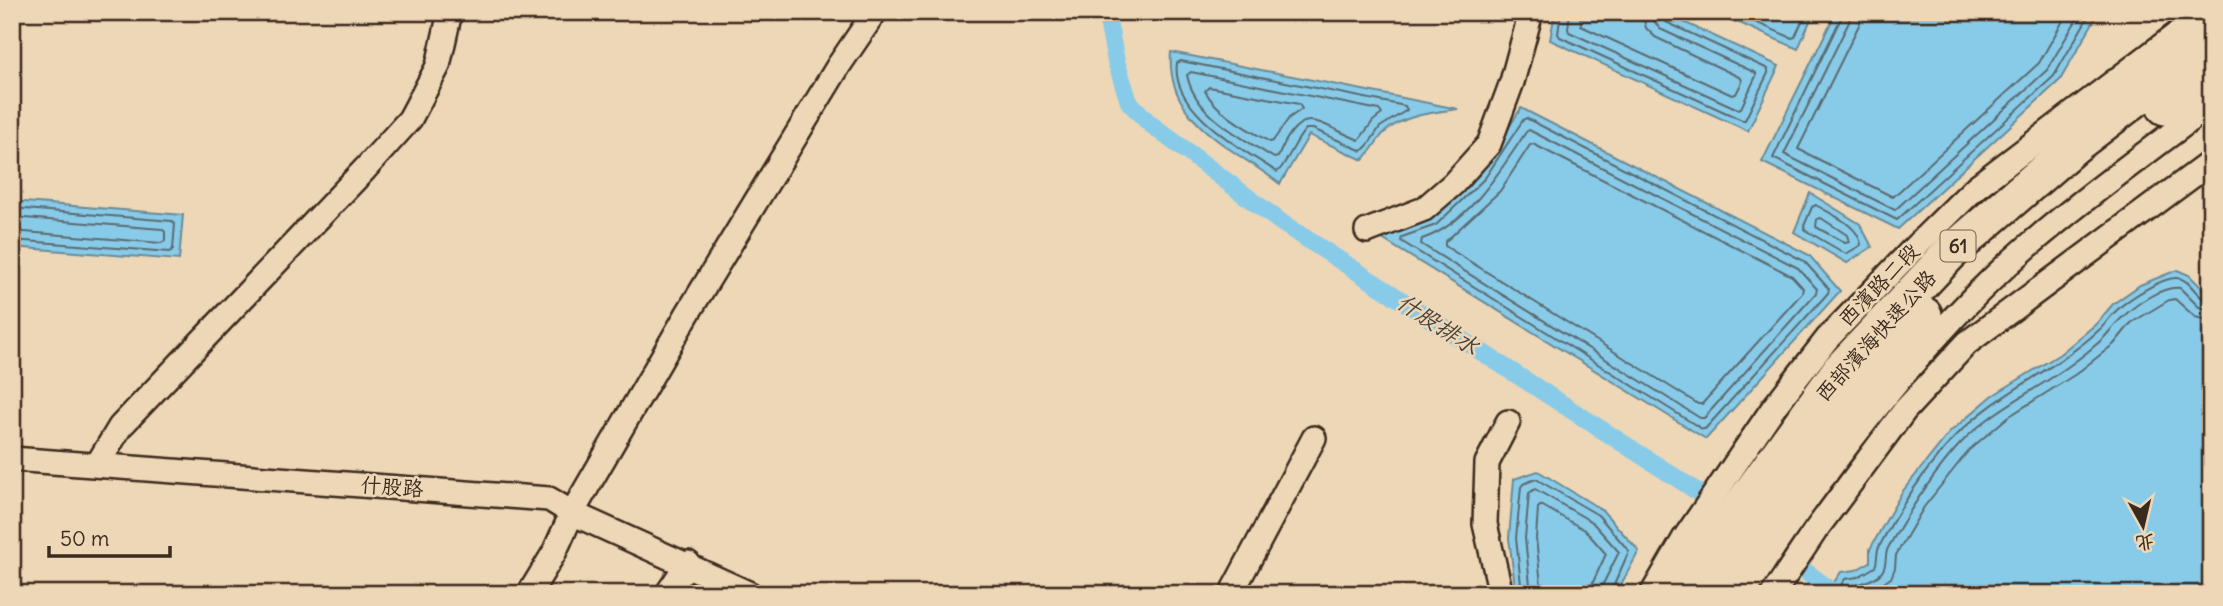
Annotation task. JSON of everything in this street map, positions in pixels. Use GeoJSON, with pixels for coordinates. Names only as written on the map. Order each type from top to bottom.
{"type":"FeatureCollection","features":[{"type":"Feature","properties":{"kind":"highway","name":"西部濱海快速公路"},"geometry":{"type":"LineString","coordinates":[[1685,594],[1721,555],[1759,500],[1840,370],[1950,253],[2075,145],[2211,41]]}},
{"type":"Feature","properties":{"kind":"highway","name":"西部濱海快速公路"},"geometry":{"type":"LineString","coordinates":[[1759,500],[1936,302],[1984,254],[2092,162],[2211,72]]}},
{"type":"Feature","properties":{"kind":"highway","name":"西部濱海快速公路"},"geometry":{"type":"LineString","coordinates":[[1714,594],[1721,555]]}},
{"type":"Feature","properties":{"kind":"street"},"geometry":{"type":"LineString","coordinates":[[97,465],[120,426],[410,119],[438,66],[450,12]]}},
{"type":"Feature","properties":{"kind":"street"},"geometry":{"type":"LineString","coordinates":[[529,594],[554,553],[572,513],[688,313],[839,65],[876,12]]}},
{"type":"Feature","properties":{"kind":"street"},"geometry":{"type":"LineString","coordinates":[[1367,231],[1424,209],[1453,184],[1489,144],[1512,82],[1531,12]]}},
{"type":"Feature","properties":{"kind":"street","name":"西濱路二段"},"geometry":{"type":"LineString","coordinates":[[1759,500],[1774,407],[1827,339],[1976,187],[2206,12]]}},
{"type":"Feature","properties":{"kind":"street","name":"西濱路二段"},"geometry":{"type":"LineString","coordinates":[[1652,594],[1721,555],[1759,500],[1876,408],[1930,342],[2024,250],[2091,195],[2211,104]]}},
{"type":"Feature","properties":{"kind":"street"},"geometry":{"type":"LineString","coordinates":[[1776,590],[1815,531],[1905,410],[1967,343],[2211,162]]}},
{"type":"Feature","properties":{"kind":"street"},"geometry":{"type":"LineString","coordinates":[[1501,594],[1485,524],[1487,463],[1508,422]]}},
{"type":"Feature","properties":{"kind":"street"},"geometry":{"type":"LineString","coordinates":[[1231,594],[1314,438]]}},
{"type":"Feature","properties":{"kind":"street","name":"什股路"},"geometry":{"type":"LineString","coordinates":[[12,458],[549,499],[572,513],[750,594]]}},
{"type":"Feature","properties":{"kind":"street","name":"西濱路二段"},"geometry":{"type":"LineString","coordinates":[[1721,555],[1744,594]]}},
{"type":"Feature","properties":{"kind":"street"},"geometry":{"type":"LineString","coordinates":[[667,594],[688,564]]}},
{"type":"Feature","properties":{"kind":"water"},"geometry":{"type":"Polygon","coordinates":[[[608,12],[834,12],[830,18],[608,12]]]}},
{"type":"Feature","properties":{"kind":"water"},"geometry":{"type":"Polygon","coordinates":[[[1555,12],[1662,12],[1779,66],[1748,131],[1550,40],[1555,12]]]}},
{"type":"Feature","properties":{"kind":"water"},"geometry":{"type":"Polygon","coordinates":[[[1715,12],[1814,12],[1798,49],[1715,12]]]}},
{"type":"Feature","properties":{"kind":"water"},"geometry":{"type":"Polygon","coordinates":[[[1836,12],[2099,12],[2060,80],[1898,229],[1762,162],[1836,12]]]}},
{"type":"Feature","properties":{"kind":"water"},"geometry":{"type":"Polygon","coordinates":[[[1171,52],[1458,109],[1419,115],[1400,122],[1384,133],[1363,160],[1309,135],[1280,184],[1223,145],[1190,115],[1179,97],[1172,77],[1171,52]]]}},
{"type":"Feature","properties":{"kind":"water"},"geometry":{"type":"Polygon","coordinates":[[[1521,108],[1809,255],[1840,291],[1706,439],[1379,237],[1432,219],[1481,173],[1521,108]]]}},
{"type":"Feature","properties":{"kind":"water"},"geometry":{"type":"Polygon","coordinates":[[[1810,193],[1860,224],[1872,247],[1847,263],[1794,232],[1810,193]]]}},
{"type":"Feature","properties":{"kind":"water"},"geometry":{"type":"Polygon","coordinates":[[[12,201],[183,215],[179,260],[12,247],[12,201]]]}},
{"type":"Feature","properties":{"kind":"water"},"geometry":{"type":"Polygon","coordinates":[[[2177,270],[2189,275],[2211,297],[2211,594],[1826,594],[1841,572],[1856,570],[1870,562],[1870,549],[1902,492],[1950,432],[1992,396],[2060,354],[2096,324],[2113,304],[2140,285],[2177,270]]]}},
{"type":"Feature","properties":{"kind":"water"},"geometry":{"type":"Polygon","coordinates":[[[1538,471],[1602,510],[1639,551],[1616,594],[1516,594],[1509,538],[1514,479],[1538,471]]]}},
{"type":"Feature","properties":{"kind":"waterway","name":"什股排水"},"geometry":{"type":"LineString","coordinates":[[1106,12],[1116,61],[1129,102],[1149,123],[1282,223],[1718,507]]}},
{"type":"Feature","properties":{"kind":"waterway","name":"什股排水"},"geometry":{"type":"LineString","coordinates":[[1763,540],[1829,589]]}}]}
